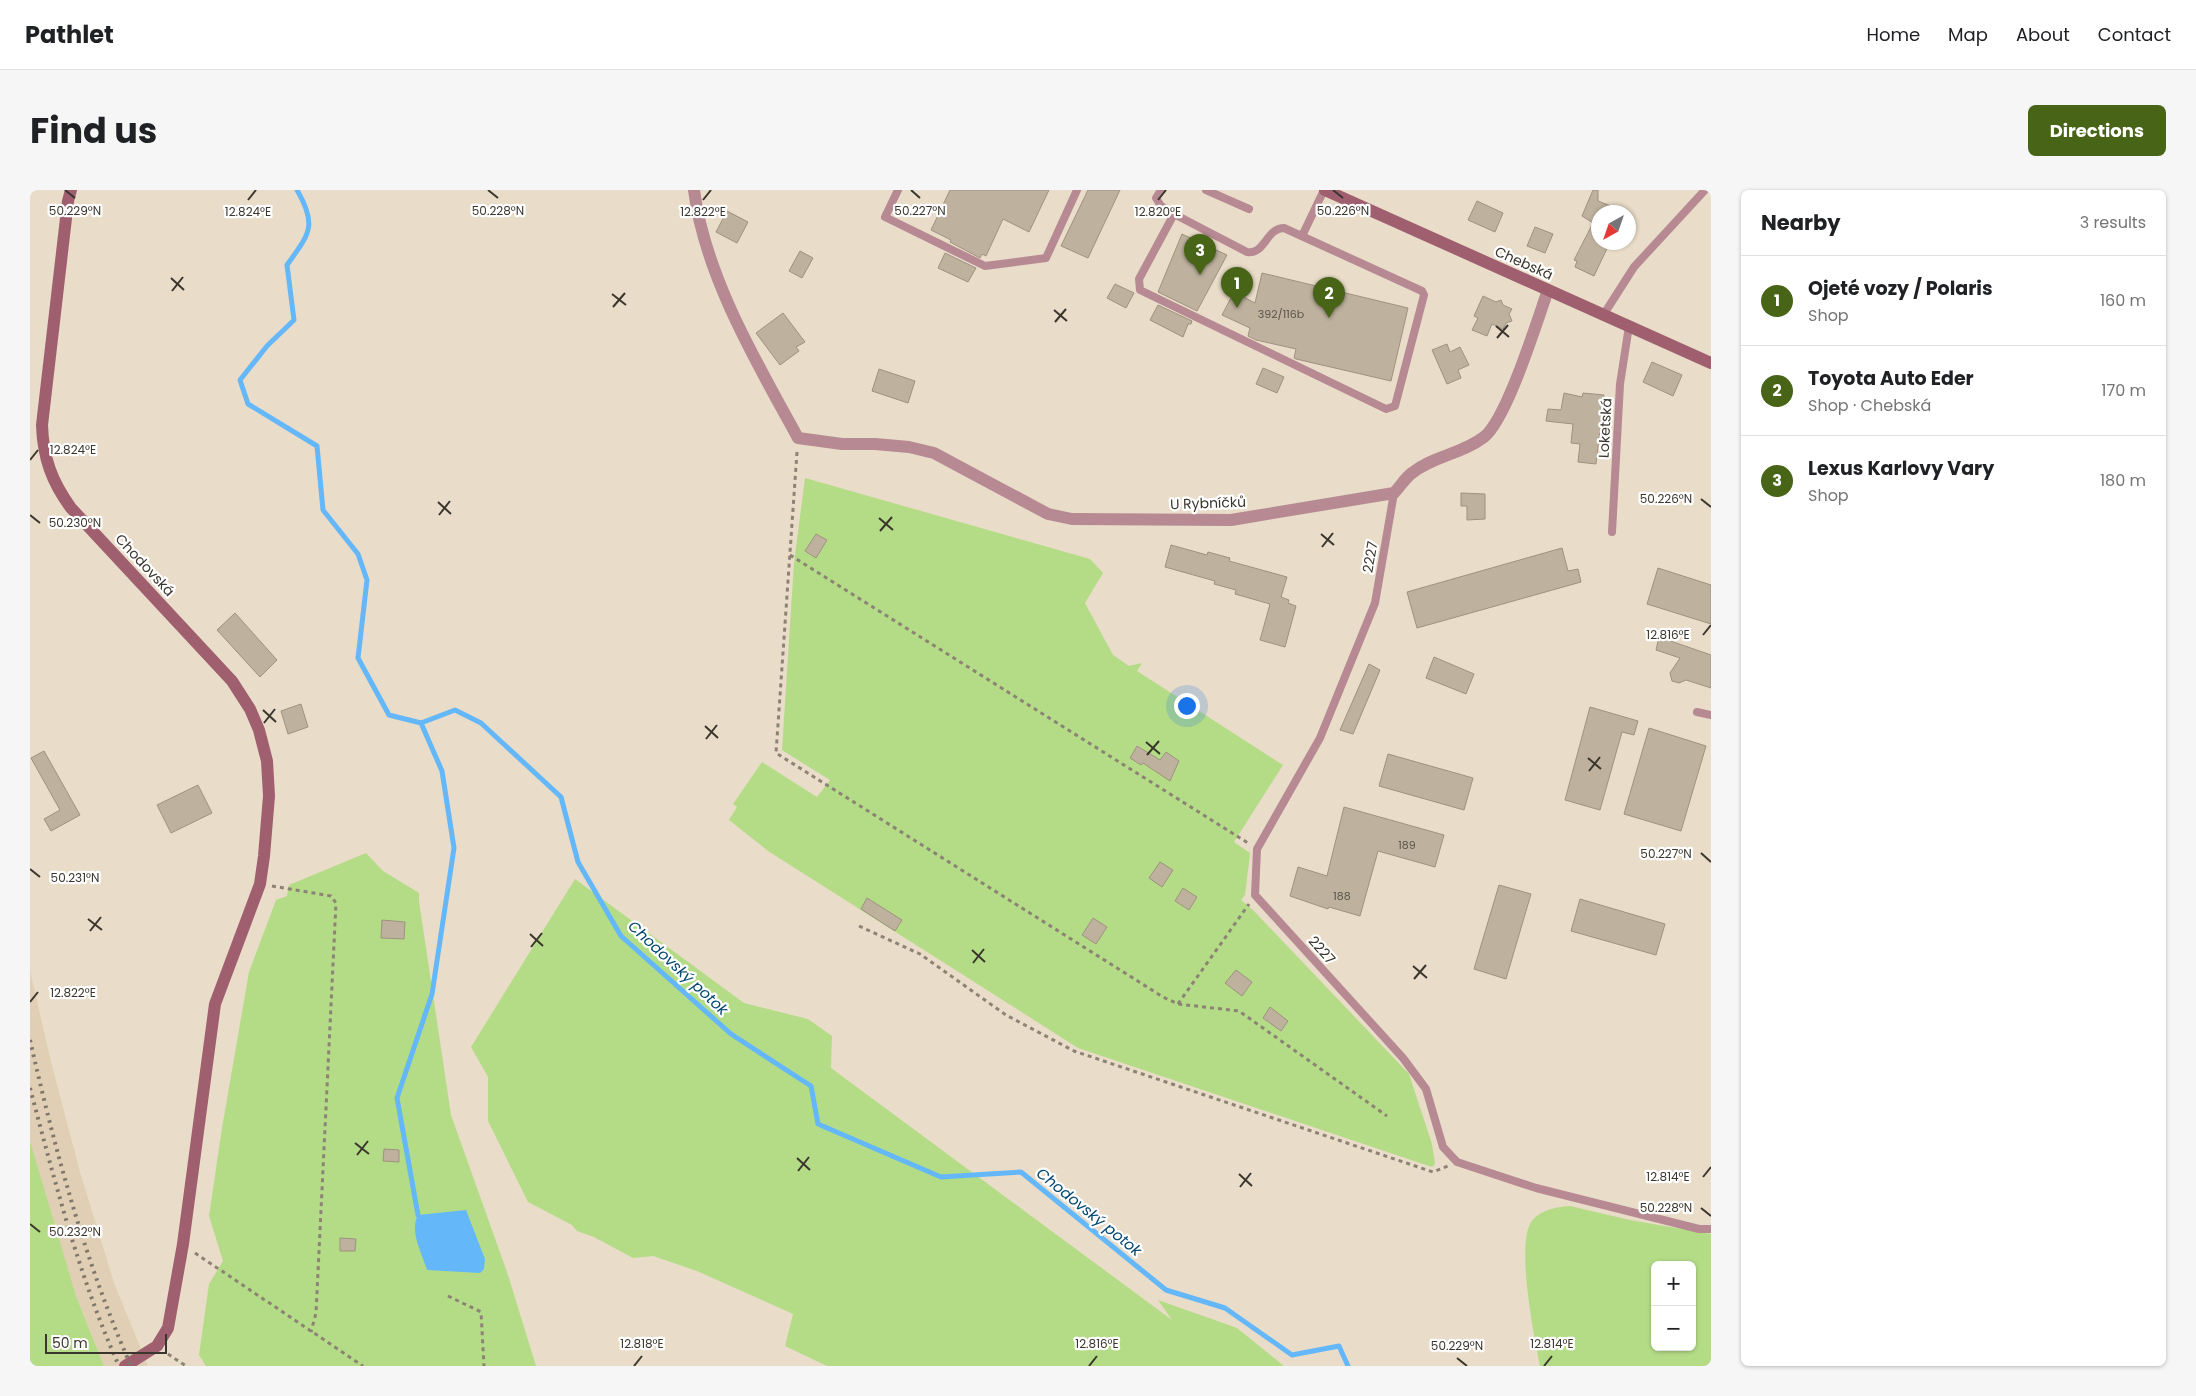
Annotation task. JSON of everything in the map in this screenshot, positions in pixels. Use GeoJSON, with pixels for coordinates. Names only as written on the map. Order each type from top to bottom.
{"type":"FeatureCollection","features":[{"type":"Feature","properties":{"kind":"street","name":"Chodovská"},"geometry":{"type":"LineString","coordinates":[[71,190],[42,425],[42,442],[46,463],[56,485],[71,508],[232,681],[250,709],[259,730],[267,761],[270,796],[260,884],[215,1004],[183,1244],[168,1328],[157,1346]]}},
{"type":"Feature","properties":{"kind":"street"},"geometry":{"type":"LineString","coordinates":[[694,190],[711,265],[761,370],[798,438]]}},
{"type":"Feature","properties":{"kind":"street","name":"Chebská"},"geometry":{"type":"LineString","coordinates":[[1325,190],[1711,363]]}},
{"type":"Feature","properties":{"kind":"street"},"geometry":{"type":"LineString","coordinates":[[1394,493],[1412,473],[1435,460],[1463,450],[1486,436],[1506,404],[1548,290]]}},
{"type":"Feature","properties":{"kind":"street","name":"U Rybníčků"},"geometry":{"type":"LineString","coordinates":[[798,438],[842,444],[909,447],[934,453],[1048,514],[1072,519],[1231,520],[1394,493]]}},
{"type":"Feature","properties":{"kind":"street"},"geometry":{"type":"LineString","coordinates":[[125,1366],[157,1346]]}},
{"type":"Feature","properties":{"kind":"lane"},"geometry":{"type":"LineString","coordinates":[[898,190],[885,217],[985,266],[1046,258],[1078,190]]}},
{"type":"Feature","properties":{"kind":"lane"},"geometry":{"type":"LineString","coordinates":[[1161,190],[1156,198],[1158,203],[1174,214],[1247,252],[1253,253],[1257,251],[1272,232],[1278,228],[1284,228],[1418,289],[1424,295],[1394,406],[1386,409],[1140,290],[1139,279],[1174,214]]}},
{"type":"Feature","properties":{"kind":"lane"},"geometry":{"type":"LineString","coordinates":[[1206,190],[1249,209]]}},
{"type":"Feature","properties":{"kind":"lane"},"geometry":{"type":"LineString","coordinates":[[1302,236],[1325,190]]}},
{"type":"Feature","properties":{"kind":"lane"},"geometry":{"type":"LineString","coordinates":[[1604,314],[1634,267],[1705,190]]}},
{"type":"Feature","properties":{"kind":"lane","name":"Loketská"},"geometry":{"type":"LineString","coordinates":[[1612,532],[1620,384],[1629,326]]}},
{"type":"Feature","properties":{"kind":"lane","name":"2227"},"geometry":{"type":"LineString","coordinates":[[1394,493],[1375,604],[1320,738],[1257,849],[1255,895],[1403,1058],[1426,1089],[1443,1147],[1457,1162]]}},
{"type":"Feature","properties":{"kind":"lane"},"geometry":{"type":"LineString","coordinates":[[1697,712],[1711,715]]}},
{"type":"Feature","properties":{"kind":"lane"},"geometry":{"type":"LineString","coordinates":[[1457,1162],[1536,1188],[1699,1229],[1711,1229]]}},
{"type":"Feature","properties":{"kind":"path"},"geometry":{"type":"LineString","coordinates":[[798,438],[776,753],[1163,997],[1178,1004],[1238,1011],[1388,1116]]}},
{"type":"Feature","properties":{"kind":"path"},"geometry":{"type":"LineString","coordinates":[[790,555],[1257,849]]}},
{"type":"Feature","properties":{"kind":"path"},"geometry":{"type":"LineString","coordinates":[[260,884],[331,896],[336,903],[316,1313],[311,1332]]}},
{"type":"Feature","properties":{"kind":"path"},"geometry":{"type":"LineString","coordinates":[[1178,1004],[1255,895]]}},
{"type":"Feature","properties":{"kind":"path"},"geometry":{"type":"LineString","coordinates":[[859,926],[920,954],[1006,1015],[1074,1052],[1433,1172],[1457,1162]]}},
{"type":"Feature","properties":{"kind":"path"},"geometry":{"type":"LineString","coordinates":[[183,1244],[363,1366]]}},
{"type":"Feature","properties":{"kind":"path"},"geometry":{"type":"LineString","coordinates":[[448,1296],[481,1312],[484,1366]]}},
{"type":"Feature","properties":{"kind":"path"},"geometry":{"type":"LineString","coordinates":[[157,1346],[186,1366]]}},
{"type":"Feature","properties":{"kind":"shaded area"},"geometry":{"type":"Polygon","coordinates":[[[30,971],[51,1062],[80,1172],[114,1283],[148,1366],[104,1366],[76,1296],[41,1183],[30,1141],[30,971]]]}},
{"type":"Feature","properties":{"kind":"green space"},"geometry":{"type":"Polygon","coordinates":[[[805,478],[1090,559],[1103,573],[1085,603],[1113,655],[1129,666],[1142,663],[1137,671],[1283,765],[1234,842],[1250,853],[1245,895],[1241,900],[1253,910],[1409,1074],[1432,1144],[1435,1164],[1432,1167],[1078,1048],[768,851],[729,820],[737,807],[733,804],[762,762],[817,797],[830,780],[782,750],[794,563],[805,478]]]}},
{"type":"Feature","properties":{"kind":"green space"},"geometry":{"type":"Polygon","coordinates":[[[366,853],[383,871],[419,893],[451,1115],[508,1275],[536,1366],[206,1366],[199,1355],[209,1284],[223,1261],[209,1216],[249,972],[276,900],[287,896],[289,885],[366,853]]]}},
{"type":"Feature","properties":{"kind":"green space"},"geometry":{"type":"Polygon","coordinates":[[[575,879],[744,1003],[808,1019],[832,1036],[831,1068],[1172,1320],[1158,1300],[1237,1328],[1284,1366],[827,1366],[785,1346],[793,1314],[697,1271],[653,1256],[633,1258],[594,1237],[577,1231],[572,1225],[528,1202],[488,1121],[488,1077],[471,1047],[575,879]]]}},
{"type":"Feature","properties":{"kind":"green space"},"geometry":{"type":"Polygon","coordinates":[[[30,1141],[76,1296],[104,1366],[30,1366],[30,1141]]]}},
{"type":"Feature","properties":{"kind":"green space"},"geometry":{"type":"Polygon","coordinates":[[[1570,1206],[1630,1220],[1711,1234],[1711,1366],[1540,1366],[1528,1294],[1525,1253],[1526,1236],[1533,1219],[1542,1212],[1553,1208],[1570,1206]]]}},
{"type":"Feature","properties":{"kind":"water"},"geometry":{"type":"Polygon","coordinates":[[[466,1210],[485,1259],[484,1269],[480,1273],[427,1270],[416,1235],[415,1228],[418,1215],[466,1210]]]}},
{"type":"Feature","properties":{"kind":"building"},"geometry":{"type":"Polygon","coordinates":[[[950,190],[1049,190],[1029,232],[1003,219],[986,256],[982,254],[980,258],[931,230],[950,190]]]}},
{"type":"Feature","properties":{"kind":"building"},"geometry":{"type":"Polygon","coordinates":[[[1088,190],[1120,190],[1088,258],[1061,246],[1088,190]]]}},
{"type":"Feature","properties":{"kind":"building"},"geometry":{"type":"Polygon","coordinates":[[[1593,190],[1598,190],[1598,201],[1608,205],[1591,205],[1591,222],[1582,216],[1593,190]]]}},
{"type":"Feature","properties":{"kind":"building"},"geometry":{"type":"Polygon","coordinates":[[[1477,201],[1503,213],[1495,232],[1468,220],[1477,201]]]}},
{"type":"Feature","properties":{"kind":"building"},"geometry":{"type":"Polygon","coordinates":[[[727,211],[748,222],[737,243],[716,232],[727,211]]]}},
{"type":"Feature","properties":{"kind":"building"},"geometry":{"type":"Polygon","coordinates":[[[1535,227],[1553,234],[1545,253],[1527,246],[1535,227]]]}},
{"type":"Feature","properties":{"kind":"building"},"geometry":{"type":"Polygon","coordinates":[[[1591,227],[1591,250],[1606,250],[1594,276],[1575,267],[1577,261],[1574,260],[1591,227]]]}},
{"type":"Feature","properties":{"kind":"building"},"geometry":{"type":"Polygon","coordinates":[[[1182,234],[1227,255],[1197,311],[1158,292],[1182,234]]]}},
{"type":"Feature","properties":{"kind":"building"},"geometry":{"type":"Polygon","coordinates":[[[800,251],[813,258],[802,278],[789,271],[800,251]]]}},
{"type":"Feature","properties":{"kind":"building"},"geometry":{"type":"Polygon","coordinates":[[[945,253],[976,268],[968,282],[938,268],[945,253]]]}},
{"type":"Feature","properties":{"kind":"building"},"geometry":{"type":"Polygon","coordinates":[[[1262,273],[1408,308],[1391,381],[1296,359],[1294,358],[1296,349],[1256,340],[1248,336],[1250,328],[1222,315],[1234,292],[1255,303],[1262,273]]]}},
{"type":"Feature","properties":{"kind":"building"},"geometry":{"type":"Polygon","coordinates":[[[1115,284],[1134,293],[1126,308],[1107,298],[1115,284]]]}},
{"type":"Feature","properties":{"kind":"building"},"geometry":{"type":"Polygon","coordinates":[[[1483,296],[1496,302],[1501,300],[1503,305],[1512,309],[1509,314],[1512,321],[1506,323],[1503,329],[1492,324],[1487,336],[1472,330],[1478,318],[1474,316],[1483,296]]]}},
{"type":"Feature","properties":{"kind":"building"},"geometry":{"type":"Polygon","coordinates":[[[1158,305],[1192,321],[1191,324],[1188,324],[1183,337],[1150,320],[1158,305]]]}},
{"type":"Feature","properties":{"kind":"building"},"geometry":{"type":"Polygon","coordinates":[[[783,313],[805,342],[796,347],[799,351],[780,365],[756,333],[783,313]]]}},
{"type":"Feature","properties":{"kind":"building"},"geometry":{"type":"Polygon","coordinates":[[[1447,344],[1450,352],[1460,347],[1469,365],[1458,370],[1461,378],[1447,384],[1432,350],[1447,344]]]}},
{"type":"Feature","properties":{"kind":"building"},"geometry":{"type":"Polygon","coordinates":[[[1652,362],[1682,375],[1673,396],[1643,382],[1652,362]]]}},
{"type":"Feature","properties":{"kind":"building"},"geometry":{"type":"Polygon","coordinates":[[[1263,368],[1284,377],[1277,393],[1256,384],[1263,368]]]}},
{"type":"Feature","properties":{"kind":"building"},"geometry":{"type":"Polygon","coordinates":[[[879,369],[915,381],[908,403],[872,391],[879,369]]]}},
{"type":"Feature","properties":{"kind":"building"},"geometry":{"type":"Polygon","coordinates":[[[1564,393],[1582,397],[1583,393],[1604,395],[1603,407],[1607,407],[1605,421],[1601,421],[1596,464],[1578,462],[1580,444],[1571,443],[1573,424],[1546,421],[1548,409],[1561,410],[1564,393]]]}},
{"type":"Feature","properties":{"kind":"building"},"geometry":{"type":"Polygon","coordinates":[[[1461,493],[1485,494],[1485,519],[1467,520],[1467,506],[1461,506],[1461,493]]]}},
{"type":"Feature","properties":{"kind":"building"},"geometry":{"type":"Polygon","coordinates":[[[816,534],[827,540],[816,558],[805,551],[816,534]]]}},
{"type":"Feature","properties":{"kind":"building"},"geometry":{"type":"Polygon","coordinates":[[[1171,545],[1207,555],[1208,552],[1230,558],[1229,561],[1287,577],[1281,597],[1289,600],[1288,603],[1296,606],[1285,647],[1260,640],[1270,604],[1235,594],[1236,590],[1214,584],[1215,581],[1165,567],[1171,545]]]}},
{"type":"Feature","properties":{"kind":"building"},"geometry":{"type":"Polygon","coordinates":[[[1562,548],[1568,571],[1578,569],[1581,582],[1417,628],[1407,592],[1562,548]]]}},
{"type":"Feature","properties":{"kind":"building"},"geometry":{"type":"Polygon","coordinates":[[[1658,568],[1711,585],[1711,624],[1647,604],[1658,568]]]}},
{"type":"Feature","properties":{"kind":"building"},"geometry":{"type":"Polygon","coordinates":[[[235,613],[277,660],[260,677],[217,630],[235,613]]]}},
{"type":"Feature","properties":{"kind":"building"},"geometry":{"type":"Polygon","coordinates":[[[1659,637],[1711,655],[1711,688],[1686,680],[1679,683],[1672,681],[1670,673],[1680,658],[1656,650],[1659,637]]]}},
{"type":"Feature","properties":{"kind":"building"},"geometry":{"type":"Polygon","coordinates":[[[1434,657],[1474,674],[1466,694],[1426,678],[1434,657]]]}},
{"type":"Feature","properties":{"kind":"building"},"geometry":{"type":"Polygon","coordinates":[[[1369,664],[1380,670],[1353,734],[1340,730],[1369,664]]]}},
{"type":"Feature","properties":{"kind":"building"},"geometry":{"type":"Polygon","coordinates":[[[301,704],[308,727],[288,734],[281,711],[301,704]]]}},
{"type":"Feature","properties":{"kind":"building"},"geometry":{"type":"Polygon","coordinates":[[[1590,707],[1638,721],[1634,735],[1622,732],[1600,810],[1565,800],[1590,707]]]}},
{"type":"Feature","properties":{"kind":"building"},"geometry":{"type":"Polygon","coordinates":[[[1649,728],[1706,746],[1681,831],[1624,814],[1649,728]]]}},
{"type":"Feature","properties":{"kind":"building"},"geometry":{"type":"Polygon","coordinates":[[[1137,746],[1160,760],[1166,752],[1179,761],[1170,781],[1143,763],[1141,765],[1130,758],[1137,746]]]}},
{"type":"Feature","properties":{"kind":"building"},"geometry":{"type":"Polygon","coordinates":[[[44,751],[80,815],[51,831],[44,819],[60,810],[31,758],[44,751]]]}},
{"type":"Feature","properties":{"kind":"building"},"geometry":{"type":"Polygon","coordinates":[[[1388,754],[1473,778],[1464,810],[1379,786],[1388,754]]]}},
{"type":"Feature","properties":{"kind":"building"},"geometry":{"type":"Polygon","coordinates":[[[198,785],[212,813],[171,833],[157,805],[198,785]]]}},
{"type":"Feature","properties":{"kind":"building"},"geometry":{"type":"Polygon","coordinates":[[[1344,807],[1444,835],[1435,867],[1378,851],[1360,916],[1329,907],[1328,909],[1290,896],[1298,867],[1327,876],[1344,807]]]}},
{"type":"Feature","properties":{"kind":"building"},"geometry":{"type":"Polygon","coordinates":[[[1160,862],[1173,870],[1162,887],[1149,878],[1160,862]]]}},
{"type":"Feature","properties":{"kind":"building"},"geometry":{"type":"Polygon","coordinates":[[[1499,885],[1531,894],[1506,979],[1474,969],[1499,885]]]}},
{"type":"Feature","properties":{"kind":"building"},"geometry":{"type":"Polygon","coordinates":[[[1183,888],[1197,897],[1189,910],[1175,901],[1183,888]]]}},
{"type":"Feature","properties":{"kind":"building"},"geometry":{"type":"Polygon","coordinates":[[[867,898],[902,920],[895,931],[861,909],[867,898]]]}},
{"type":"Feature","properties":{"kind":"building"},"geometry":{"type":"Polygon","coordinates":[[[1580,899],[1665,924],[1656,955],[1571,931],[1580,899]]]}},
{"type":"Feature","properties":{"kind":"building"},"geometry":{"type":"Polygon","coordinates":[[[1093,918],[1107,927],[1096,944],[1082,935],[1093,918]]]}},
{"type":"Feature","properties":{"kind":"building"},"geometry":{"type":"Polygon","coordinates":[[[382,920],[405,922],[404,939],[381,938],[382,920]]]}},
{"type":"Feature","properties":{"kind":"building"},"geometry":{"type":"Polygon","coordinates":[[[1236,970],[1252,982],[1242,996],[1225,983],[1236,970]]]}},
{"type":"Feature","properties":{"kind":"building"},"geometry":{"type":"Polygon","coordinates":[[[1270,1007],[1288,1021],[1281,1031],[1263,1018],[1270,1007]]]}},
{"type":"Feature","properties":{"kind":"building"},"geometry":{"type":"Polygon","coordinates":[[[384,1149],[399,1150],[399,1162],[383,1161],[384,1149]]]}},
{"type":"Feature","properties":{"kind":"building"},"geometry":{"type":"Polygon","coordinates":[[[340,1238],[356,1239],[355,1251],[340,1251],[340,1238]]]}},
{"type":"Feature","properties":{"kind":"waterway","name":"Chodovský potok"},"geometry":{"type":"LineString","coordinates":[[297,190],[304,202],[309,221],[305,237],[287,265],[294,320],[267,346],[240,380],[248,404],[317,446],[323,510],[358,554],[367,580],[358,658],[389,715],[421,723],[455,710],[481,723],[561,797],[578,862],[621,936],[731,1034],[811,1086],[818,1124],[941,1177],[1021,1172],[1166,1290],[1225,1308],[1292,1355],[1339,1346],[1348,1366]]}},
{"type":"Feature","properties":{"kind":"waterway"},"geometry":{"type":"LineString","coordinates":[[418,1215],[397,1098],[432,994],[454,848],[442,771],[421,723]]}},
{"type":"Feature","properties":{"kind":"railway"},"geometry":{"type":"LineString","coordinates":[[30,1040],[50,1123],[85,1246],[114,1327],[131,1366]]}},
{"type":"Feature","properties":{"kind":"railway"},"geometry":{"type":"LineString","coordinates":[[30,1088],[80,1264],[119,1366]]}},
{"type":"Feature","properties":{"kind":"place","name":"Lexus Karlovy Vary"},"geometry":{"type":"Point","coordinates":[1200,275]}},
{"type":"Feature","properties":{"kind":"place","name":"Ojeté vozy / Polaris"},"geometry":{"type":"Point","coordinates":[1237,308]}},
{"type":"Feature","properties":{"kind":"place","name":"Toyota Auto Eder"},"geometry":{"type":"Point","coordinates":[1329,318]}}]}
